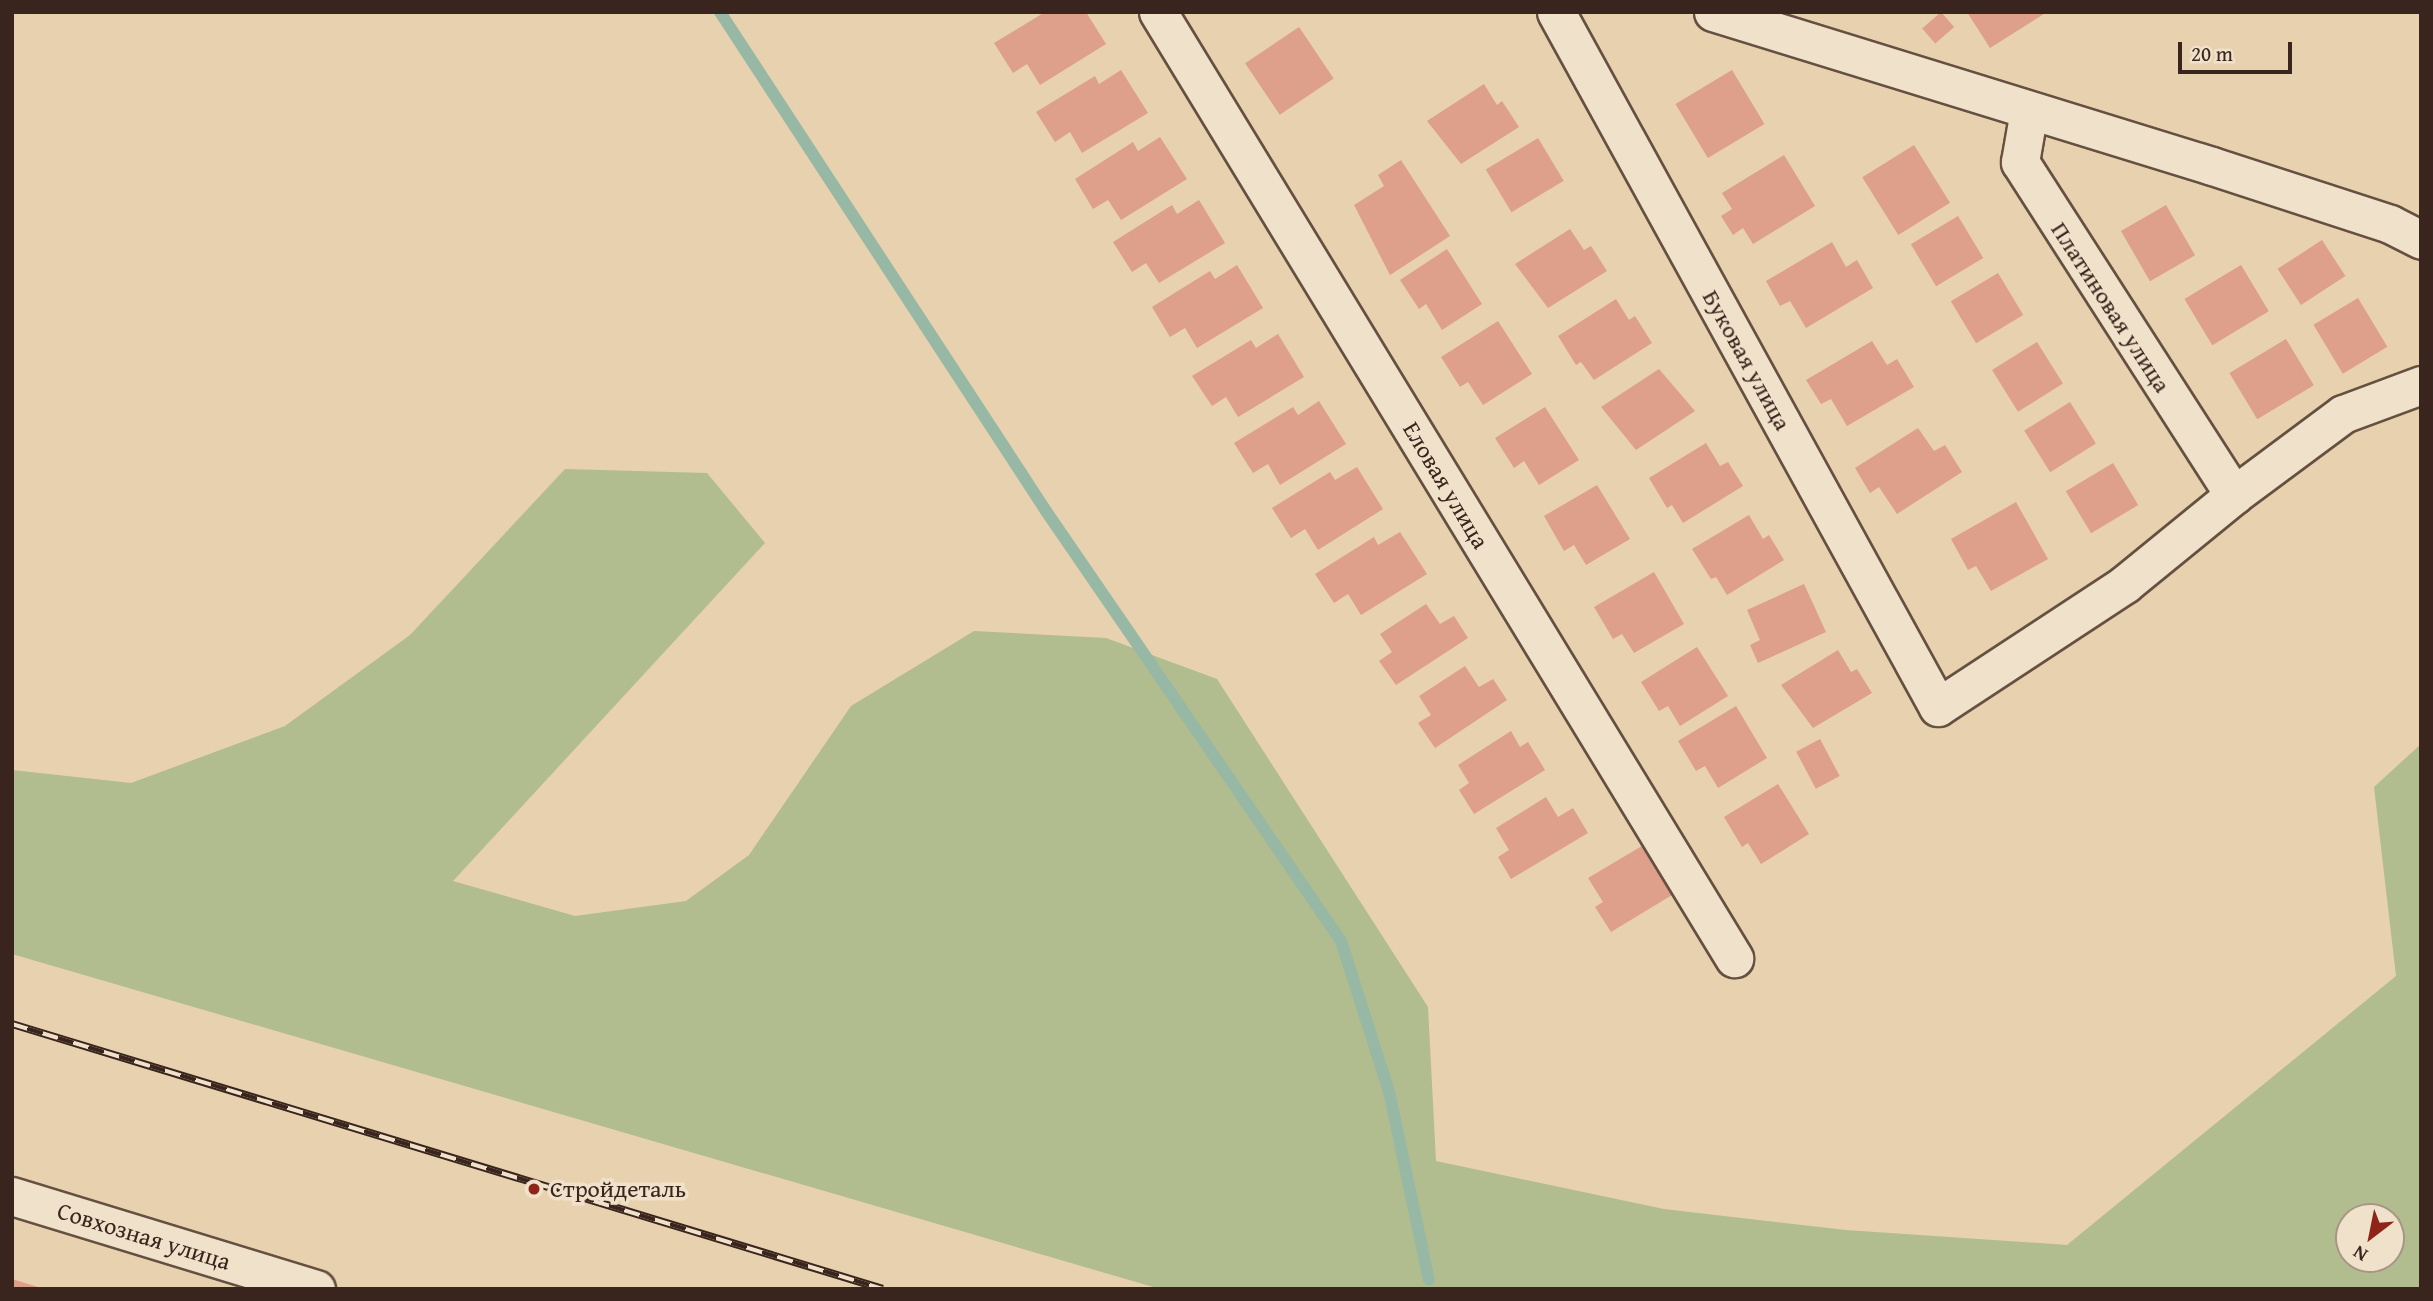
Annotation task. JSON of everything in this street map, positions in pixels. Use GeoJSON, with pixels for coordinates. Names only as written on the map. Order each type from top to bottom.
{"type":"FeatureCollection","features":[{"type":"Feature","properties":{"kind":"street","name":"Еловая улица"},"geometry":{"type":"LineString","coordinates":[[1157,12],[1734,958]]}},
{"type":"Feature","properties":{"kind":"street","name":"Буковая улица"},"geometry":{"type":"LineString","coordinates":[[1556,12],[1938,707],[2125,583],[2234,495]]}},
{"type":"Feature","properties":{"kind":"street"},"geometry":{"type":"LineString","coordinates":[[1713,12],[2390,223],[2421,240]]}},
{"type":"Feature","properties":{"kind":"street","name":"Платиновая улица"},"geometry":{"type":"LineString","coordinates":[[2029,110],[2020,162],[2234,495]]}},
{"type":"Feature","properties":{"kind":"street"},"geometry":{"type":"LineString","coordinates":[[2234,495],[2343,414],[2421,385]]}},
{"type":"Feature","properties":{"kind":"street","name":"Совхозная улица"},"geometry":{"type":"LineString","coordinates":[[12,1196],[316,1289]]}},
{"type":"Feature","properties":{"kind":"green space"},"geometry":{"type":"Polygon","coordinates":[[[565,469],[707,473],[765,543],[453,881],[575,916],[686,901],[749,855],[851,706],[974,631],[1106,638],[1217,679],[1428,1007],[1436,1161],[1664,1209],[1846,1230],[2067,1245],[2396,976],[2374,787],[2421,744],[2421,1289],[1160,1289],[12,954],[12,770],[131,783],[285,726],[410,635],[565,469]]]}},
{"type":"Feature","properties":{"kind":"building"},"geometry":{"type":"Polygon","coordinates":[[[1045,12],[1086,12],[1106,44],[1040,85],[1027,64],[1013,73],[994,43],[1045,12]]]}},
{"type":"Feature","properties":{"kind":"building"},"geometry":{"type":"Polygon","coordinates":[[[1941,12],[1954,27],[1935,43],[1922,28],[1941,12]]]}},
{"type":"Feature","properties":{"kind":"building"},"geometry":{"type":"Polygon","coordinates":[[[1967,12],[2047,12],[1990,48],[1967,12]]]}},
{"type":"Feature","properties":{"kind":"building"},"geometry":{"type":"Polygon","coordinates":[[[1299,27],[1334,78],[1280,115],[1245,63],[1299,27]]]}},
{"type":"Feature","properties":{"kind":"building"},"geometry":{"type":"Polygon","coordinates":[[[1121,70],[1148,113],[1082,153],[1070,132],[1055,142],[1036,112],[1095,76],[1099,84],[1121,70]]]}},
{"type":"Feature","properties":{"kind":"building"},"geometry":{"type":"Polygon","coordinates":[[[1732,70],[1764,124],[1708,158],[1675,104],[1732,70]]]}},
{"type":"Feature","properties":{"kind":"building"},"geometry":{"type":"Polygon","coordinates":[[[1484,84],[1497,105],[1502,101],[1519,127],[1461,164],[1427,121],[1484,84]]]}},
{"type":"Feature","properties":{"kind":"building"},"geometry":{"type":"Polygon","coordinates":[[[1160,137],[1187,179],[1121,220],[1108,200],[1093,209],[1075,179],[1133,142],[1138,151],[1160,137]]]}},
{"type":"Feature","properties":{"kind":"building"},"geometry":{"type":"Polygon","coordinates":[[[1538,138],[1564,181],[1511,212],[1486,169],[1538,138]]]}},
{"type":"Feature","properties":{"kind":"building"},"geometry":{"type":"Polygon","coordinates":[[[1914,145],[1950,203],[1898,235],[1862,177],[1914,145]]]}},
{"type":"Feature","properties":{"kind":"building"},"geometry":{"type":"Polygon","coordinates":[[[1784,155],[1815,206],[1753,244],[1743,228],[1733,235],[1721,216],[1732,209],[1722,193],[1784,155]]]}},
{"type":"Feature","properties":{"kind":"building"},"geometry":{"type":"Polygon","coordinates":[[[1401,160],[1450,236],[1390,275],[1354,205],[1384,186],[1378,175],[1401,160]]]}},
{"type":"Feature","properties":{"kind":"building"},"geometry":{"type":"Polygon","coordinates":[[[1199,200],[1225,243],[1159,283],[1146,263],[1132,272],[1113,242],[1172,205],[1177,214],[1199,200]]]}},
{"type":"Feature","properties":{"kind":"building"},"geometry":{"type":"Polygon","coordinates":[[[2166,205],[2195,255],[2150,281],[2121,231],[2166,205]]]}},
{"type":"Feature","properties":{"kind":"building"},"geometry":{"type":"Polygon","coordinates":[[[1958,216],[1983,258],[1936,286],[1911,244],[1958,216]]]}},
{"type":"Feature","properties":{"kind":"building"},"geometry":{"type":"Polygon","coordinates":[[[1570,229],[1584,250],[1591,246],[1607,271],[1548,308],[1515,264],[1570,229]]]}},
{"type":"Feature","properties":{"kind":"building"},"geometry":{"type":"Polygon","coordinates":[[[2322,240],[2345,276],[2301,305],[2278,269],[2322,240]]]}},
{"type":"Feature","properties":{"kind":"building"},"geometry":{"type":"Polygon","coordinates":[[[1832,242],[1846,267],[1857,260],[1873,288],[1806,328],[1790,301],[1780,306],[1766,281],[1832,242]]]}},
{"type":"Feature","properties":{"kind":"building"},"geometry":{"type":"Polygon","coordinates":[[[1447,249],[1482,304],[1442,330],[1426,304],[1419,309],[1400,280],[1447,249]]]}},
{"type":"Feature","properties":{"kind":"building"},"geometry":{"type":"Polygon","coordinates":[[[1237,265],[1263,308],[1197,348],[1185,328],[1170,337],[1152,307],[1210,271],[1215,279],[1237,265]]]}},
{"type":"Feature","properties":{"kind":"building"},"geometry":{"type":"Polygon","coordinates":[[[2241,265],[2269,311],[2212,345],[2184,299],[2241,265]]]}},
{"type":"Feature","properties":{"kind":"building"},"geometry":{"type":"Polygon","coordinates":[[[1998,273],[2023,315],[1976,343],[1951,301],[1998,273]]]}},
{"type":"Feature","properties":{"kind":"building"},"geometry":{"type":"Polygon","coordinates":[[[2358,298],[2387,347],[2343,374],[2313,325],[2358,298]]]}},
{"type":"Feature","properties":{"kind":"building"},"geometry":{"type":"Polygon","coordinates":[[[1616,299],[1629,320],[1635,316],[1652,343],[1594,380],[1581,362],[1576,365],[1558,336],[1616,299]]]}},
{"type":"Feature","properties":{"kind":"building"},"geometry":{"type":"Polygon","coordinates":[[[1498,321],[1532,374],[1483,405],[1468,382],[1460,387],[1441,357],[1498,321]]]}},
{"type":"Feature","properties":{"kind":"building"},"geometry":{"type":"Polygon","coordinates":[[[1278,334],[1304,377],[1238,417],[1226,397],[1212,406],[1192,376],[1251,340],[1256,348],[1278,334]]]}},
{"type":"Feature","properties":{"kind":"building"},"geometry":{"type":"Polygon","coordinates":[[[2286,339],[2314,385],[2257,419],[2229,373],[2286,339]]]}},
{"type":"Feature","properties":{"kind":"building"},"geometry":{"type":"Polygon","coordinates":[[[1872,341],[1887,365],[1897,359],[1914,387],[1847,426],[1831,399],[1821,404],[1806,380],[1872,341]]]}},
{"type":"Feature","properties":{"kind":"building"},"geometry":{"type":"Polygon","coordinates":[[[2037,342],[2063,384],[2018,412],[1992,370],[2037,342]]]}},
{"type":"Feature","properties":{"kind":"building"},"geometry":{"type":"Polygon","coordinates":[[[1659,369],[1695,411],[1636,450],[1601,407],[1659,369]]]}},
{"type":"Feature","properties":{"kind":"building"},"geometry":{"type":"Polygon","coordinates":[[[1319,401],[1346,444],[1280,485],[1268,464],[1253,473],[1234,443],[1293,407],[1298,415],[1319,401]]]}},
{"type":"Feature","properties":{"kind":"building"},"geometry":{"type":"Polygon","coordinates":[[[2070,402],[2096,444],[2050,472],[2024,431],[2070,402]]]}},
{"type":"Feature","properties":{"kind":"building"},"geometry":{"type":"Polygon","coordinates":[[[1545,407],[1579,460],[1539,485],[1524,461],[1514,468],[1495,438],[1545,407]]]}},
{"type":"Feature","properties":{"kind":"building"},"geometry":{"type":"Polygon","coordinates":[[[1918,428],[1934,451],[1945,445],[1962,472],[1897,514],[1879,487],[1870,493],[1855,468],[1918,428]]]}},
{"type":"Feature","properties":{"kind":"building"},"geometry":{"type":"Polygon","coordinates":[[[1706,443],[1720,466],[1728,462],[1743,486],[1683,523],[1672,505],[1667,508],[1649,478],[1706,443]]]}},
{"type":"Feature","properties":{"kind":"building"},"geometry":{"type":"Polygon","coordinates":[[[2113,463],[2138,505],[2091,533],[2066,491],[2113,463]]]}},
{"type":"Feature","properties":{"kind":"building"},"geometry":{"type":"Polygon","coordinates":[[[1357,467],[1383,509],[1318,550],[1305,529],[1291,538],[1272,508],[1330,472],[1335,480],[1357,467]]]}},
{"type":"Feature","properties":{"kind":"building"},"geometry":{"type":"Polygon","coordinates":[[[1597,485],[1630,539],[1586,565],[1574,545],[1564,551],[1544,516],[1597,485]]]}},
{"type":"Feature","properties":{"kind":"building"},"geometry":{"type":"Polygon","coordinates":[[[2016,502],[2048,559],[1991,591],[1976,566],[1968,570],[1951,539],[2016,502]]]}},
{"type":"Feature","properties":{"kind":"building"},"geometry":{"type":"Polygon","coordinates":[[[1749,515],[1763,539],[1769,535],[1784,560],[1727,595],[1716,577],[1711,579],[1692,549],[1749,515]]]}},
{"type":"Feature","properties":{"kind":"building"},"geometry":{"type":"Polygon","coordinates":[[[1400,532],[1427,574],[1361,615],[1348,594],[1334,603],[1315,574],[1374,537],[1378,545],[1400,532]]]}},
{"type":"Feature","properties":{"kind":"building"},"geometry":{"type":"Polygon","coordinates":[[[1654,572],[1684,624],[1634,653],[1622,634],[1613,639],[1594,607],[1654,572]]]}},
{"type":"Feature","properties":{"kind":"building"},"geometry":{"type":"Polygon","coordinates":[[[1804,584],[1826,632],[1758,663],[1750,645],[1760,640],[1747,610],[1804,584]]]}},
{"type":"Feature","properties":{"kind":"building"},"geometry":{"type":"Polygon","coordinates":[[[1426,604],[1440,624],[1454,616],[1468,638],[1396,685],[1379,661],[1392,652],[1380,634],[1426,604]]]}},
{"type":"Feature","properties":{"kind":"building"},"geometry":{"type":"Polygon","coordinates":[[[1697,647],[1728,696],[1680,726],[1668,706],[1659,711],[1641,682],[1697,647]]]}},
{"type":"Feature","properties":{"kind":"building"},"geometry":{"type":"Polygon","coordinates":[[[1838,650],[1851,672],[1857,669],[1872,693],[1813,728],[1781,685],[1838,650]]]}},
{"type":"Feature","properties":{"kind":"building"},"geometry":{"type":"Polygon","coordinates":[[[1465,666],[1479,687],[1493,679],[1507,700],[1435,748],[1418,723],[1431,715],[1419,696],[1465,666]]]}},
{"type":"Feature","properties":{"kind":"building"},"geometry":{"type":"Polygon","coordinates":[[[1736,706],[1767,758],[1718,788],[1705,766],[1696,771],[1678,741],[1736,706]]]}},
{"type":"Feature","properties":{"kind":"building"},"geometry":{"type":"Polygon","coordinates":[[[1511,731],[1520,747],[1528,742],[1545,770],[1474,814],[1459,790],[1469,783],[1458,765],[1511,731]]]}},
{"type":"Feature","properties":{"kind":"building"},"geometry":{"type":"Polygon","coordinates":[[[1820,739],[1840,776],[1816,789],[1796,752],[1820,739]]]}},
{"type":"Feature","properties":{"kind":"building"},"geometry":{"type":"Polygon","coordinates":[[[1778,784],[1809,834],[1761,864],[1748,843],[1742,847],[1724,817],[1778,784]]]}},
{"type":"Feature","properties":{"kind":"building"},"geometry":{"type":"Polygon","coordinates":[[[1546,797],[1558,817],[1573,808],[1588,833],[1511,879],[1498,857],[1509,850],[1496,828],[1546,797]]]}},
{"type":"Feature","properties":{"kind":"building"},"geometry":{"type":"Polygon","coordinates":[[[1657,837],[1677,892],[1611,932],[1595,907],[1603,902],[1588,878],[1657,837]]]}},
{"type":"Feature","properties":{"kind":"building"},"geometry":{"type":"Polygon","coordinates":[[[12,1279],[41,1288],[41,1289],[12,1289],[12,1279]]]}},
{"type":"Feature","properties":{"kind":"waterway"},"geometry":{"type":"LineString","coordinates":[[720,12],[1046,511],[1341,941],[1389,1091],[1429,1280]]}},
{"type":"Feature","properties":{"kind":"railway"},"geometry":{"type":"LineString","coordinates":[[12,1024],[883,1289]]}},
{"type":"Feature","properties":{"kind":"place","name":"Стройдеталь"},"geometry":{"type":"Point","coordinates":[534,1189]}}]}
